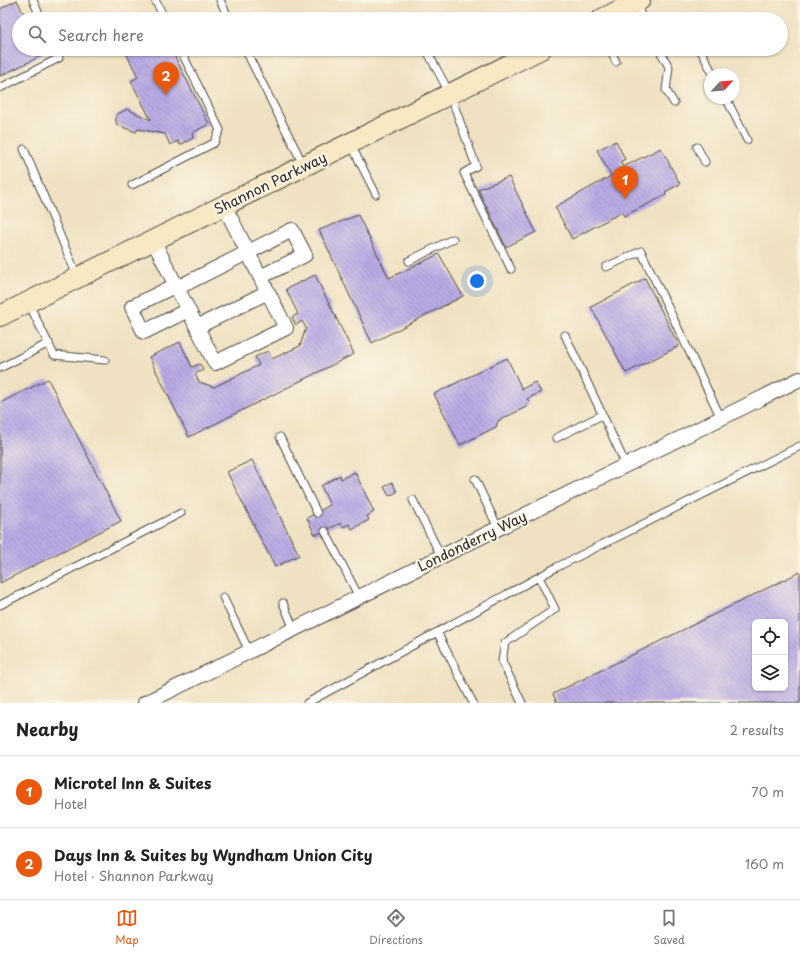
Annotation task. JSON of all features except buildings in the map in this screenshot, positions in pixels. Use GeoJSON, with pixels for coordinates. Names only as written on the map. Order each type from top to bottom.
{"type":"FeatureCollection","features":[{"type":"Feature","properties":{"kind":"street"},"geometry":{"type":"LineString","coordinates":[[624,12],[639,7]]}},
{"type":"Feature","properties":{"kind":"street","name":"Shannon Parkway"},"geometry":{"type":"LineString","coordinates":[[0,316],[524,56]]}},
{"type":"Feature","properties":{"kind":"street"},"geometry":{"type":"LineString","coordinates":[[153,240],[215,363],[222,360],[286,328],[224,205]]}},
{"type":"Feature","properties":{"kind":"street"},"geometry":{"type":"LineString","coordinates":[[188,310],[144,332],[132,308],[292,230],[304,255],[260,277]]}},
{"type":"Feature","properties":{"kind":"street"},"geometry":{"type":"LineString","coordinates":[[197,327],[268,292]]}},
{"type":"Feature","properties":{"kind":"street","name":"Londonderry Way"},"geometry":{"type":"LineString","coordinates":[[145,703],[800,379]]}},
{"type":"Feature","properties":{"kind":"lane"},"geometry":{"type":"LineString","coordinates":[[32,0],[38,12]]}},
{"type":"Feature","properties":{"kind":"lane"},"geometry":{"type":"LineString","coordinates":[[155,0],[161,12]]}},
{"type":"Feature","properties":{"kind":"lane"},"geometry":{"type":"LineString","coordinates":[[220,0],[226,12]]}},
{"type":"Feature","properties":{"kind":"lane"},"geometry":{"type":"LineString","coordinates":[[0,88],[60,58],[59,56]]}},
{"type":"Feature","properties":{"kind":"lane"},"geometry":{"type":"LineString","coordinates":[[132,185],[214,143],[220,130],[183,56]]}},
{"type":"Feature","properties":{"kind":"lane"},"geometry":{"type":"LineString","coordinates":[[249,56],[304,166]]}},
{"type":"Feature","properties":{"kind":"lane"},"geometry":{"type":"LineString","coordinates":[[430,56],[450,94],[476,166],[464,173],[511,269]]}},
{"type":"Feature","properties":{"kind":"lane"},"geometry":{"type":"LineString","coordinates":[[613,56],[616,62]]}},
{"type":"Feature","properties":{"kind":"lane"},"geometry":{"type":"LineString","coordinates":[[663,56],[669,68],[666,90],[674,103]]}},
{"type":"Feature","properties":{"kind":"lane"},"geometry":{"type":"LineString","coordinates":[[704,56],[710,68]]}},
{"type":"Feature","properties":{"kind":"lane"},"geometry":{"type":"LineString","coordinates":[[729,104],[747,140]]}},
{"type":"Feature","properties":{"kind":"lane"},"geometry":{"type":"LineString","coordinates":[[350,143],[376,194]]}},
{"type":"Feature","properties":{"kind":"lane"},"geometry":{"type":"LineString","coordinates":[[697,147],[705,162]]}},
{"type":"Feature","properties":{"kind":"lane"},"geometry":{"type":"LineString","coordinates":[[24,149],[78,278]]}},
{"type":"Feature","properties":{"kind":"lane"},"geometry":{"type":"LineString","coordinates":[[409,261],[453,239]]}},
{"type":"Feature","properties":{"kind":"lane"},"geometry":{"type":"LineString","coordinates":[[606,267],[641,251],[721,418]]}},
{"type":"Feature","properties":{"kind":"lane"},"geometry":{"type":"LineString","coordinates":[[28,302],[54,355],[105,360]]}},
{"type":"Feature","properties":{"kind":"lane"},"geometry":{"type":"LineString","coordinates":[[564,335],[626,465]]}},
{"type":"Feature","properties":{"kind":"lane"},"geometry":{"type":"LineString","coordinates":[[0,368],[49,343]]}},
{"type":"Feature","properties":{"kind":"lane"},"geometry":{"type":"LineString","coordinates":[[556,438],[602,415]]}},
{"type":"Feature","properties":{"kind":"lane"},"geometry":{"type":"LineString","coordinates":[[280,437],[317,513]]}},
{"type":"Feature","properties":{"kind":"lane"},"geometry":{"type":"LineString","coordinates":[[307,703],[540,577],[800,446]]}},
{"type":"Feature","properties":{"kind":"lane"},"geometry":{"type":"LineString","coordinates":[[475,479],[498,528]]}},
{"type":"Feature","properties":{"kind":"lane"},"geometry":{"type":"LineString","coordinates":[[413,500],[441,556]]}},
{"type":"Feature","properties":{"kind":"lane"},"geometry":{"type":"LineString","coordinates":[[0,605],[181,513]]}},
{"type":"Feature","properties":{"kind":"lane"},"geometry":{"type":"LineString","coordinates":[[325,531],[359,597]]}},
{"type":"Feature","properties":{"kind":"lane"},"geometry":{"type":"LineString","coordinates":[[522,703],[502,661],[505,642],[555,609],[540,577]]}},
{"type":"Feature","properties":{"kind":"lane"},"geometry":{"type":"LineString","coordinates":[[223,597],[250,651]]}},
{"type":"Feature","properties":{"kind":"lane"},"geometry":{"type":"LineString","coordinates":[[283,603],[294,629]]}},
{"type":"Feature","properties":{"kind":"lane"},"geometry":{"type":"LineString","coordinates":[[437,632],[473,703]]}},
{"type":"Feature","properties":{"kind":"place","name":"Days Inn & Suites by Wyndham Union City"},"geometry":{"type":"Point","coordinates":[166,95]}},
{"type":"Feature","properties":{"kind":"place","name":"Microtel Inn & Suites"},"geometry":{"type":"Point","coordinates":[625,199]}}]}
